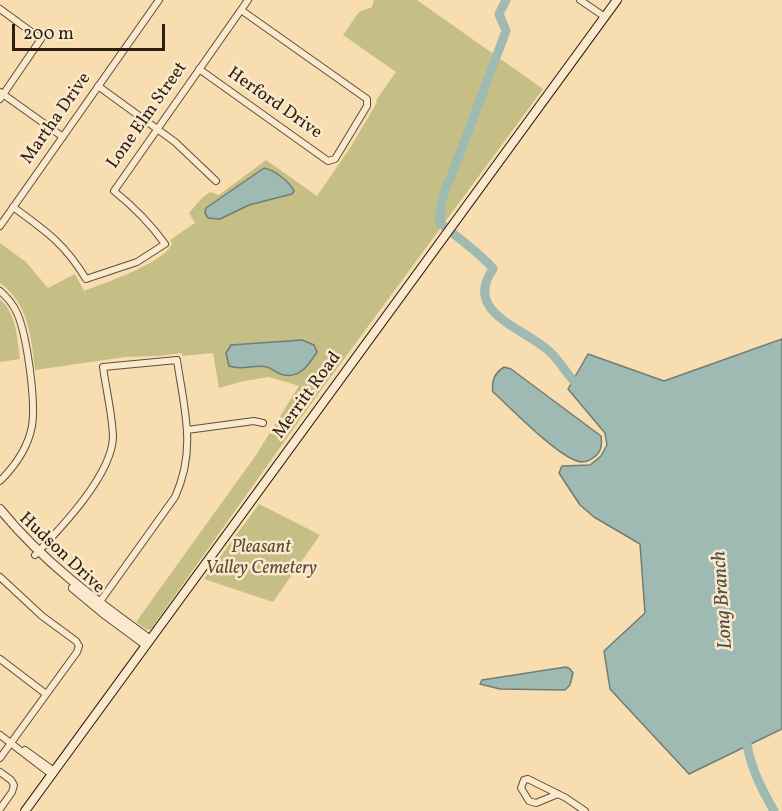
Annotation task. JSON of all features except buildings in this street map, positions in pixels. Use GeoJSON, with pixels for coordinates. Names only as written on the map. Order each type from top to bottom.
{"type":"FeatureCollection","features":[{"type":"Feature","properties":{"kind":"main road","name":"Merritt Road"},"geometry":{"type":"LineString","coordinates":[[25,811],[617,0]]}},
{"type":"Feature","properties":{"kind":"street","name":"Martha Drive"},"geometry":{"type":"LineString","coordinates":[[0,226],[159,0]]}},
{"type":"Feature","properties":{"kind":"street","name":"Lone Elm Street"},"geometry":{"type":"LineString","coordinates":[[13,207],[58,240],[86,279],[137,262],[165,244],[150,224],[114,191],[248,0]]}},
{"type":"Feature","properties":{"kind":"street"},"geometry":{"type":"LineString","coordinates":[[580,0],[604,17]]}},
{"type":"Feature","properties":{"kind":"street"},"geometry":{"type":"LineString","coordinates":[[0,9],[41,39],[1,95],[63,137]]}},
{"type":"Feature","properties":{"kind":"street","name":"Herford Drive"},"geometry":{"type":"LineString","coordinates":[[199,69],[328,160],[332,161],[340,152],[368,103],[367,99],[241,10]]}},
{"type":"Feature","properties":{"kind":"street"},"geometry":{"type":"LineString","coordinates":[[98,86],[175,142],[216,181]]}},
{"type":"Feature","properties":{"kind":"street"},"geometry":{"type":"LineString","coordinates":[[0,291],[9,299],[24,332],[33,409],[32,427],[25,448],[12,469],[0,481]]}},
{"type":"Feature","properties":{"kind":"street"},"geometry":{"type":"LineString","coordinates":[[36,553],[63,526],[92,488],[103,471],[109,455],[113,437],[103,367],[177,360],[187,430],[186,467],[175,497],[99,603]]}},
{"type":"Feature","properties":{"kind":"street"},"geometry":{"type":"LineString","coordinates":[[187,430],[254,421],[263,423]]}},
{"type":"Feature","properties":{"kind":"street","name":"Hudson Drive"},"geometry":{"type":"LineString","coordinates":[[0,509],[36,553],[147,642]]}},
{"type":"Feature","properties":{"kind":"street","name":"Hudson Drive"},"geometry":{"type":"LineString","coordinates":[[0,516],[36,553],[102,613],[147,642]]}},
{"type":"Feature","properties":{"kind":"street"},"geometry":{"type":"LineString","coordinates":[[0,577],[79,646],[77,652],[0,758]]}},
{"type":"Feature","properties":{"kind":"street"},"geometry":{"type":"LineString","coordinates":[[0,659],[46,694]]}},
{"type":"Feature","properties":{"kind":"street"},"geometry":{"type":"LineString","coordinates":[[0,735],[21,747],[53,772]]}},
{"type":"Feature","properties":{"kind":"street"},"geometry":{"type":"LineString","coordinates":[[0,772],[14,785],[0,809]]}},
{"type":"Feature","properties":{"kind":"street"},"geometry":{"type":"LineString","coordinates":[[558,794],[536,803],[529,801],[521,788],[524,780],[528,779],[558,794],[585,811]]}},
{"type":"Feature","properties":{"kind":"green space"},"geometry":{"type":"Polygon","coordinates":[[[374,0],[417,0],[543,89],[316,397],[151,629],[147,630],[136,622],[256,455],[299,386],[269,377],[219,388],[213,353],[125,357],[35,370],[30,334],[23,311],[10,291],[0,283],[0,243],[26,262],[48,288],[75,274],[84,291],[132,272],[158,258],[172,244],[170,240],[195,223],[189,213],[202,198],[210,192],[219,195],[266,160],[317,196],[350,148],[377,99],[396,72],[343,35],[359,12],[372,7],[374,0]]]}},
{"type":"Feature","properties":{"kind":"green space"},"geometry":{"type":"Polygon","coordinates":[[[0,299],[13,319],[20,359],[0,362],[0,299]]]}},
{"type":"Feature","properties":{"kind":"green space","name":"Pleasant Valley Cemetery"},"geometry":{"type":"Polygon","coordinates":[[[259,504],[320,535],[273,602],[204,579],[259,504]]]}},
{"type":"Feature","properties":{"kind":"water"},"geometry":{"type":"Polygon","coordinates":[[[264,168],[285,180],[294,191],[292,194],[249,205],[220,219],[208,218],[205,213],[206,208],[264,168]]]}},
{"type":"Feature","properties":{"kind":"water"},"geometry":{"type":"Polygon","coordinates":[[[782,339],[782,729],[689,774],[610,689],[604,651],[645,613],[640,544],[594,517],[580,505],[559,473],[562,466],[590,465],[601,456],[607,445],[605,433],[568,389],[588,354],[664,381],[782,339]]]}},
{"type":"Feature","properties":{"kind":"water"},"geometry":{"type":"Polygon","coordinates":[[[302,340],[314,345],[317,352],[304,369],[295,374],[284,375],[262,366],[239,368],[229,366],[226,353],[231,345],[302,340]]]}},
{"type":"Feature","properties":{"kind":"water"},"geometry":{"type":"Polygon","coordinates":[[[504,367],[511,369],[601,436],[599,453],[590,460],[577,461],[546,441],[493,392],[494,378],[504,367]]]}},
{"type":"Feature","properties":{"kind":"water"},"geometry":{"type":"Polygon","coordinates":[[[566,667],[573,673],[570,685],[565,690],[500,689],[480,684],[482,680],[566,667]]]}},
{"type":"Feature","properties":{"kind":"waterway"},"geometry":{"type":"LineString","coordinates":[[506,0],[499,14],[506,31],[444,192],[440,223],[493,269],[486,284],[485,297],[491,308],[500,318],[550,352],[581,388]]}},
{"type":"Feature","properties":{"kind":"waterway","name":"Long Branch"},"geometry":{"type":"LineString","coordinates":[[746,734],[752,764],[774,811]]}}]}
